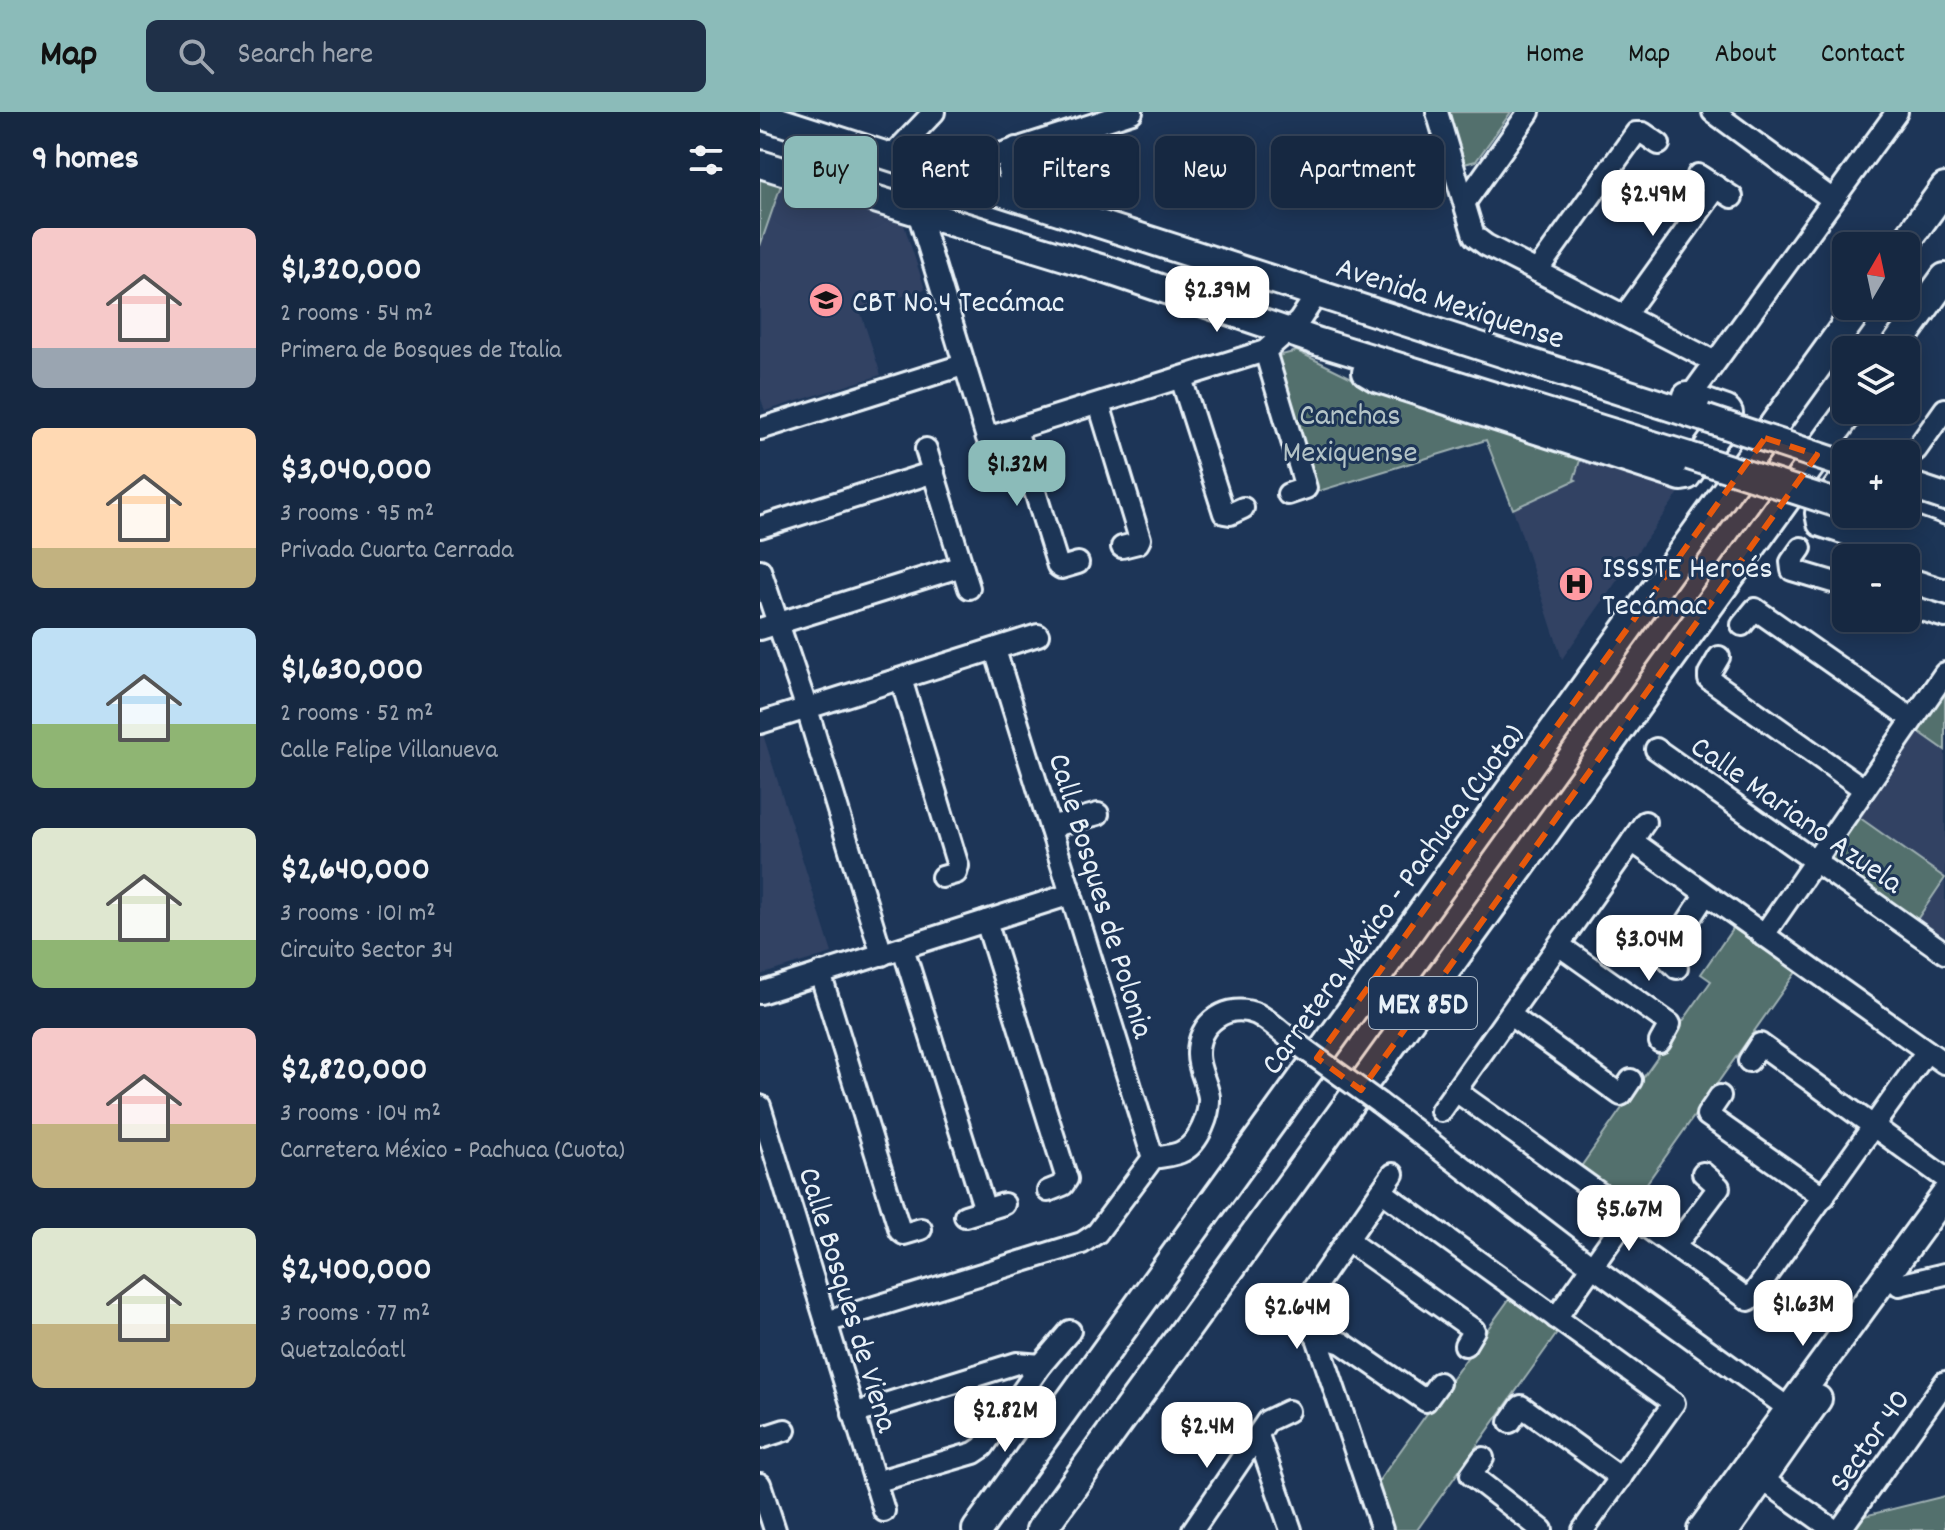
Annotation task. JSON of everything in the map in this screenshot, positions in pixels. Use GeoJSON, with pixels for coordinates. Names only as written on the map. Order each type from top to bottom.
{"type":"FeatureCollection","features":[{"type":"Feature","properties":{"kind":"highway"},"geometry":{"type":"LineString","coordinates":[[1913,232],[1945,188]]}},
{"type":"Feature","properties":{"kind":"highway"},"geometry":{"type":"LineString","coordinates":[[1903,336],[1945,278]]}},
{"type":"Feature","properties":{"kind":"highway","name":"Carretera México - Pachuca (Cuota)"},"geometry":{"type":"LineString","coordinates":[[977,1530],[1850,320]]}},
{"type":"Feature","properties":{"kind":"highway","name":"MEX 85D"},"geometry":{"type":"LineString","coordinates":[[1041,1530],[1840,424]]}},
{"type":"Feature","properties":{"kind":"main road","name":"Avenida Mexiquense"},"geometry":{"type":"LineString","coordinates":[[760,115],[893,159]]}},
{"type":"Feature","properties":{"kind":"main road"},"geometry":{"type":"LineString","coordinates":[[760,164],[1104,269],[1287,332],[1832,502]]}},
{"type":"Feature","properties":{"kind":"main road","name":"Avenida Mexiquense"},"geometry":{"type":"LineString","coordinates":[[1044,208],[1697,408],[1832,460]]}},
{"type":"Feature","properties":{"kind":"main road"},"geometry":{"type":"LineString","coordinates":[[1319,342],[1376,378],[1681,477],[1687,476],[1728,419],[1727,410],[1697,408]]}},
{"type":"Feature","properties":{"kind":"main road"},"geometry":{"type":"LineString","coordinates":[[1920,464],[1945,479]]}},
{"type":"Feature","properties":{"kind":"main road"},"geometry":{"type":"LineString","coordinates":[[1920,489],[1945,497]]}},
{"type":"Feature","properties":{"kind":"main road"},"geometry":{"type":"LineString","coordinates":[[1832,495],[1819,513],[1821,523],[1832,527]]}},
{"type":"Feature","properties":{"kind":"main road"},"geometry":{"type":"LineString","coordinates":[[1836,528],[1945,563]]}},
{"type":"Feature","properties":{"kind":"main road"},"geometry":{"type":"LineString","coordinates":[[1908,528],[1945,541]]}},
{"type":"Feature","properties":{"kind":"main road"},"geometry":{"type":"LineString","coordinates":[[1701,1530],[1899,1285],[1944,1199]]}},
{"type":"Feature","properties":{"kind":"main road"},"geometry":{"type":"LineString","coordinates":[[1726,1530],[1762,1479],[1797,1414],[1944,1199]]}},
{"type":"Feature","properties":{"kind":"street"},"geometry":{"type":"LineString","coordinates":[[788,112],[808,131]]}},
{"type":"Feature","properties":{"kind":"street"},"geometry":{"type":"LineString","coordinates":[[890,158],[934,112]]}},
{"type":"Feature","properties":{"kind":"street"},"geometry":{"type":"LineString","coordinates":[[1049,136],[1107,115],[1132,112]]}},
{"type":"Feature","properties":{"kind":"street"},"geometry":{"type":"LineString","coordinates":[[1437,112],[1474,236],[1486,245],[1715,362]]}},
{"type":"Feature","properties":{"kind":"street"},"geometry":{"type":"LineString","coordinates":[[1465,202],[1529,112]]}},
{"type":"Feature","properties":{"kind":"street"},"geometry":{"type":"LineString","coordinates":[[1713,112],[1833,200]]}},
{"type":"Feature","properties":{"kind":"street"},"geometry":{"type":"LineString","coordinates":[[1697,408],[1715,362],[1897,112]]}},
{"type":"Feature","properties":{"kind":"street"},"geometry":{"type":"LineString","coordinates":[[1537,271],[1636,133],[1643,133],[1659,144]]}},
{"type":"Feature","properties":{"kind":"street"},"geometry":{"type":"LineString","coordinates":[[1014,154],[1008,170],[1014,195]]}},
{"type":"Feature","properties":{"kind":"street"},"geometry":{"type":"LineString","coordinates":[[1625,315],[1724,192],[1698,175]]}},
{"type":"Feature","properties":{"kind":"street"},"geometry":{"type":"LineString","coordinates":[[918,212],[987,438],[1265,351],[1299,321],[1317,294]]}},
{"type":"Feature","properties":{"kind":"street"},"geometry":{"type":"LineString","coordinates":[[1265,351],[1306,488],[1288,494]]}},
{"type":"Feature","properties":{"kind":"street"},"geometry":{"type":"LineString","coordinates":[[760,429],[963,365]]}},
{"type":"Feature","properties":{"kind":"street"},"geometry":{"type":"LineString","coordinates":[[1181,378],[1224,513],[1230,514],[1243,508]]}},
{"type":"Feature","properties":{"kind":"street"},"geometry":{"type":"LineString","coordinates":[[1099,404],[1140,539],[1138,543],[1122,547]]}},
{"type":"Feature","properties":{"kind":"street"},"geometry":{"type":"LineString","coordinates":[[1920,448],[1939,428],[1945,409]]}},
{"type":"Feature","properties":{"kind":"street"},"geometry":{"type":"LineString","coordinates":[[1016,430],[1058,566],[1061,568],[1078,563]]}},
{"type":"Feature","properties":{"kind":"street"},"geometry":{"type":"LineString","coordinates":[[926,449],[969,588]]}},
{"type":"Feature","properties":{"kind":"street"},"geometry":{"type":"LineString","coordinates":[[760,527],[934,472]]}},
{"type":"Feature","properties":{"kind":"street"},"geometry":{"type":"LineString","coordinates":[[1801,548],[1791,562],[1792,570],[1832,582]]}},
{"type":"Feature","properties":{"kind":"street"},"geometry":{"type":"LineString","coordinates":[[769,626],[962,566]]}},
{"type":"Feature","properties":{"kind":"street"},"geometry":{"type":"LineString","coordinates":[[760,570],[769,626],[807,709],[882,955]]}},
{"type":"Feature","properties":{"kind":"street"},"geometry":{"type":"LineString","coordinates":[[1742,625],[1755,609],[1912,719]]}},
{"type":"Feature","properties":{"kind":"street"},"geometry":{"type":"LineString","coordinates":[[1920,609],[1945,617]]}},
{"type":"Feature","properties":{"kind":"street"},"geometry":{"type":"LineString","coordinates":[[760,723],[1038,635]]}},
{"type":"Feature","properties":{"kind":"street","name":"Calle Bosques de Polonia"},"geometry":{"type":"LineString","coordinates":[[995,650],[1153,1158],[1184,1151],[1196,1140],[1208,1112],[1209,1097],[1197,1054],[1204,1031],[1215,1016],[1233,1010],[1258,1015],[1379,1103],[1593,1267]]}},
{"type":"Feature","properties":{"kind":"street"},"geometry":{"type":"LineString","coordinates":[[1719,657],[1709,679],[1864,789]]}},
{"type":"Feature","properties":{"kind":"street"},"geometry":{"type":"LineString","coordinates":[[1763,936],[1945,673]]}},
{"type":"Feature","properties":{"kind":"street"},"geometry":{"type":"LineString","coordinates":[[901,679],[958,866],[956,873],[942,877]]}},
{"type":"Feature","properties":{"kind":"street","name":"Calle Mariano Azuela"},"geometry":{"type":"LineString","coordinates":[[1656,749],[1945,953]]}},
{"type":"Feature","properties":{"kind":"street"},"geometry":{"type":"LineString","coordinates":[[1050,827],[1098,814]]}},
{"type":"Feature","properties":{"kind":"street"},"geometry":{"type":"LineString","coordinates":[[1441,1111],[1645,822]]}},
{"type":"Feature","properties":{"kind":"street"},"geometry":{"type":"LineString","coordinates":[[1632,841],[1944,1063]]}},
{"type":"Feature","properties":{"kind":"street"},"geometry":{"type":"LineString","coordinates":[[760,993],[1071,894]]}},
{"type":"Feature","properties":{"kind":"street"},"geometry":{"type":"LineString","coordinates":[[1677,968],[1665,956],[1705,895]]}},
{"type":"Feature","properties":{"kind":"street"},"geometry":{"type":"LineString","coordinates":[[986,921],[1067,1179],[1063,1185],[1048,1191]]}},
{"type":"Feature","properties":{"kind":"street"},"geometry":{"type":"LineString","coordinates":[[1560,946],[1670,1024],[1660,1042]]}},
{"type":"Feature","properties":{"kind":"street"},"geometry":{"type":"LineString","coordinates":[[903,948],[985,1210]]}},
{"type":"Feature","properties":{"kind":"street"},"geometry":{"type":"LineString","coordinates":[[820,973],[900,1231],[904,1234],[921,1229]]}},
{"type":"Feature","properties":{"kind":"street"},"geometry":{"type":"LineString","coordinates":[[1510,1015],[1621,1095],[1631,1080]]}},
{"type":"Feature","properties":{"kind":"street"},"geometry":{"type":"LineString","coordinates":[[1749,1061],[1760,1044],[1874,1126],[1944,1199]]}},
{"type":"Feature","properties":{"kind":"street"},"geometry":{"type":"LineString","coordinates":[[1456,1091],[1749,1300],[1927,1051]]}},
{"type":"Feature","properties":{"kind":"street"},"geometry":{"type":"LineString","coordinates":[[1720,1096],[1707,1115],[1824,1197]]}},
{"type":"Feature","properties":{"kind":"street","name":"Calle Bosques de Viena"},"geometry":{"type":"LineString","coordinates":[[760,1106],[884,1511]]}},
{"type":"Feature","properties":{"kind":"street"},"geometry":{"type":"LineString","coordinates":[[826,1322],[1082,1243],[1097,1233],[1153,1158]]}},
{"type":"Feature","properties":{"kind":"street"},"geometry":{"type":"LineString","coordinates":[[1675,1246],[1719,1187],[1703,1173]]}},
{"type":"Feature","properties":{"kind":"street"},"geometry":{"type":"LineString","coordinates":[[1382,1530],[1306,1305],[1307,1298],[1393,1174]]}},
{"type":"Feature","properties":{"kind":"street"},"geometry":{"type":"LineString","coordinates":[[1381,1191],[1674,1403],[1583,1530]]}},
{"type":"Feature","properties":{"kind":"street"},"geometry":{"type":"LineString","coordinates":[[1556,1318],[1630,1213]]}},
{"type":"Feature","properties":{"kind":"street"},"geometry":{"type":"LineString","coordinates":[[1348,1241],[1474,1330],[1465,1345]]}},
{"type":"Feature","properties":{"kind":"street"},"geometry":{"type":"LineString","coordinates":[[1593,1267],[1797,1414]]}},
{"type":"Feature","properties":{"kind":"street"},"geometry":{"type":"LineString","coordinates":[[1899,1285],[1945,1274]]}},
{"type":"Feature","properties":{"kind":"street"},"geometry":{"type":"LineString","coordinates":[[875,1482],[974,1453],[983,1447],[1041,1365],[1070,1331]]}},
{"type":"Feature","properties":{"kind":"street"},"geometry":{"type":"LineString","coordinates":[[1315,1335],[1342,1343],[1426,1401],[1439,1383]]}},
{"type":"Feature","properties":{"kind":"street"},"geometry":{"type":"LineString","coordinates":[[853,1414],[1017,1363],[1041,1365]]}},
{"type":"Feature","properties":{"kind":"street","name":"Sector 40"},"geometry":{"type":"LineString","coordinates":[[1840,1530],[1945,1382]]}},
{"type":"Feature","properties":{"kind":"street"},"geometry":{"type":"LineString","coordinates":[[1510,1422],[1521,1406],[1621,1478]]}},
{"type":"Feature","properties":{"kind":"street"},"geometry":{"type":"LineString","coordinates":[[1193,1530],[1267,1421],[1288,1411]]}},
{"type":"Feature","properties":{"kind":"street"},"geometry":{"type":"LineString","coordinates":[[760,1438],[785,1430]]}},
{"type":"Feature","properties":{"kind":"street"},"geometry":{"type":"LineString","coordinates":[[1258,1435],[1291,1530]]}},
{"type":"Feature","properties":{"kind":"street"},"geometry":{"type":"LineString","coordinates":[[1483,1458],[1471,1475],[1542,1530]]}},
{"type":"Feature","properties":{"kind":"street","name":"Sector 40"},"geometry":{"type":"LineString","coordinates":[[1762,1479],[1834,1530]]}},
{"type":"Feature","properties":{"kind":"street"},"geometry":{"type":"LineString","coordinates":[[760,1484],[769,1528]]}},
{"type":"Feature","properties":{"kind":"highlighted area"},"geometry":{"type":"Polygon","coordinates":[[[1765,438],[1817,455],[1361,1090],[1317,1058],[1765,438]]]}},
{"type":"Feature","properties":{"kind":"shaded area","name":"CBT No.4 Tecámac"},"geometry":{"type":"Polygon","coordinates":[[[780,184],[784,185],[784,208],[853,208],[904,225],[925,289],[860,310],[881,375],[765,411],[760,396],[760,246],[780,184]]]}},
{"type":"Feature","properties":{"kind":"shaded area","name":"ISSSTE Heroés Tecámac"},"geometry":{"type":"Polygon","coordinates":[[[1582,454],[1683,487],[1562,659],[1513,509],[1574,480],[1582,454]]]}},
{"type":"Feature","properties":{"kind":"shaded area"},"geometry":{"type":"Polygon","coordinates":[[[1913,728],[1945,750],[1945,878],[1853,813],[1913,728]]]}},
{"type":"Feature","properties":{"kind":"shaded area"},"geometry":{"type":"Polygon","coordinates":[[[760,731],[832,953],[760,975],[760,731]]]}},
{"type":"Feature","properties":{"kind":"shaded area"},"geometry":{"type":"Polygon","coordinates":[[[1945,881],[1945,945],[1914,924],[1945,881]]]}},
{"type":"Feature","properties":{"kind":"green space"},"geometry":{"type":"Polygon","coordinates":[[[1445,112],[1511,112],[1476,161],[1464,164],[1445,112]]]}},
{"type":"Feature","properties":{"kind":"green space"},"geometry":{"type":"Polygon","coordinates":[[[760,174],[782,182],[760,246],[760,174]]]}},
{"type":"Feature","properties":{"kind":"green space","name":"Canchas Mexiquense"},"geometry":{"type":"Polygon","coordinates":[[[1297,351],[1368,386],[1582,454],[1576,480],[1513,509],[1486,440],[1316,492],[1274,357],[1297,351]]]}},
{"type":"Feature","properties":{"kind":"green space"},"geometry":{"type":"Polygon","coordinates":[[[1945,693],[1945,750],[1918,731],[1945,693]]]}},
{"type":"Feature","properties":{"kind":"green space"},"geometry":{"type":"Polygon","coordinates":[[[1853,813],[1945,878],[1914,924],[1822,858],[1853,813]]]}},
{"type":"Feature","properties":{"kind":"green space"},"geometry":{"type":"Polygon","coordinates":[[[1733,928],[1796,972],[1632,1204],[1580,1168],[1711,981],[1701,974],[1733,928]]]}},
{"type":"Feature","properties":{"kind":"green space"},"geometry":{"type":"Polygon","coordinates":[[[1510,1298],[1558,1332],[1417,1530],[1392,1530],[1378,1482],[1510,1298]]]}},
{"type":"Feature","properties":{"kind":"green space"},"geometry":{"type":"Polygon","coordinates":[[[1945,1496],[1945,1530],[1852,1530],[1860,1517],[1945,1496]]]}},
{"type":"Feature","properties":{"kind":"place","name":"CBT No.4 Tecámac"},"geometry":{"type":"Point","coordinates":[826,300]}},
{"type":"Feature","properties":{"kind":"place","name":"ISSSTE Heroés Tecámac"},"geometry":{"type":"Point","coordinates":[1576,584]}}]}
